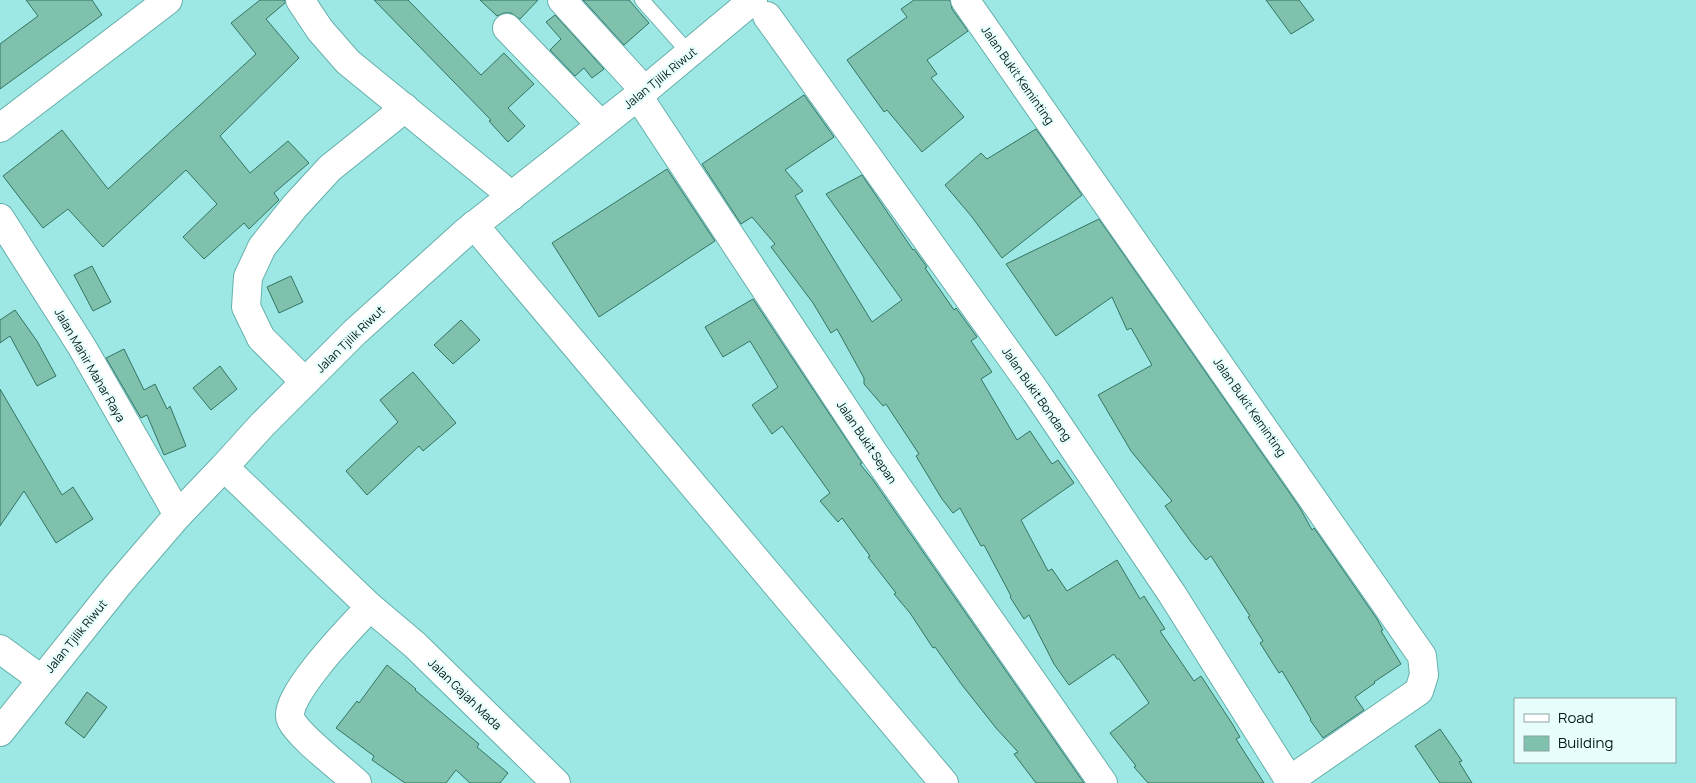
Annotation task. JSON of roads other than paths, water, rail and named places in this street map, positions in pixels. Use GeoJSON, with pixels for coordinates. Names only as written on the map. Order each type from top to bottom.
{"type":"FeatureCollection","features":[{"type":"Feature","properties":{"kind":"main road"},"geometry":{"type":"LineString","coordinates":[[300,0],[331,44],[348,62],[512,196]]}},
{"type":"Feature","properties":{"kind":"main road","name":"Jalan Bukit Sepan"},"geometry":{"type":"LineString","coordinates":[[562,0],[641,93],[873,452],[1103,783]]}},
{"type":"Feature","properties":{"kind":"main road","name":"Jalan Bukit Keminting"},"geometry":{"type":"LineString","coordinates":[[965,0],[1422,656],[1424,675],[1419,692],[1290,781]]}},
{"type":"Feature","properties":{"kind":"main road"},"geometry":{"type":"LineString","coordinates":[[0,128],[163,1]]}},
{"type":"Feature","properties":{"kind":"main road","name":"Jalan Tjilik Riwut"},"geometry":{"type":"LineString","coordinates":[[0,732],[117,586],[178,515],[262,425],[355,332],[474,225],[690,54],[760,8]]}},
{"type":"Feature","properties":{"kind":"main road","name":"Jalan Bukit Bondang"},"geometry":{"type":"LineString","coordinates":[[760,8],[1036,392],[1172,594],[1290,781]]}},
{"type":"Feature","properties":{"kind":"main road"},"geometry":{"type":"LineString","coordinates":[[507,28],[601,125]]}},
{"type":"Feature","properties":{"kind":"main road"},"geometry":{"type":"LineString","coordinates":[[305,382],[261,338],[246,307],[248,278],[262,247],[294,206],[330,168],[405,108]]}},
{"type":"Feature","properties":{"kind":"main road","name":"Jalan Mahir Mahar Raya"},"geometry":{"type":"LineString","coordinates":[[0,218],[82,348],[178,515]]}},
{"type":"Feature","properties":{"kind":"main road"},"geometry":{"type":"LineString","coordinates":[[474,225],[944,783]]}},
{"type":"Feature","properties":{"kind":"main road","name":"Jalan Gajah Mada"},"geometry":{"type":"LineString","coordinates":[[224,467],[370,607],[415,646],[556,783]]}},
{"type":"Feature","properties":{"kind":"main road"},"geometry":{"type":"LineString","coordinates":[[357,783],[303,735],[290,719],[289,712],[308,678],[334,645],[370,607]]}},
{"type":"Feature","properties":{"kind":"main road"},"geometry":{"type":"LineString","coordinates":[[0,649],[41,679]]}},
{"type":"Feature","properties":{"kind":"lane"},"geometry":{"type":"LineString","coordinates":[[642,0],[690,54]]}}]}
